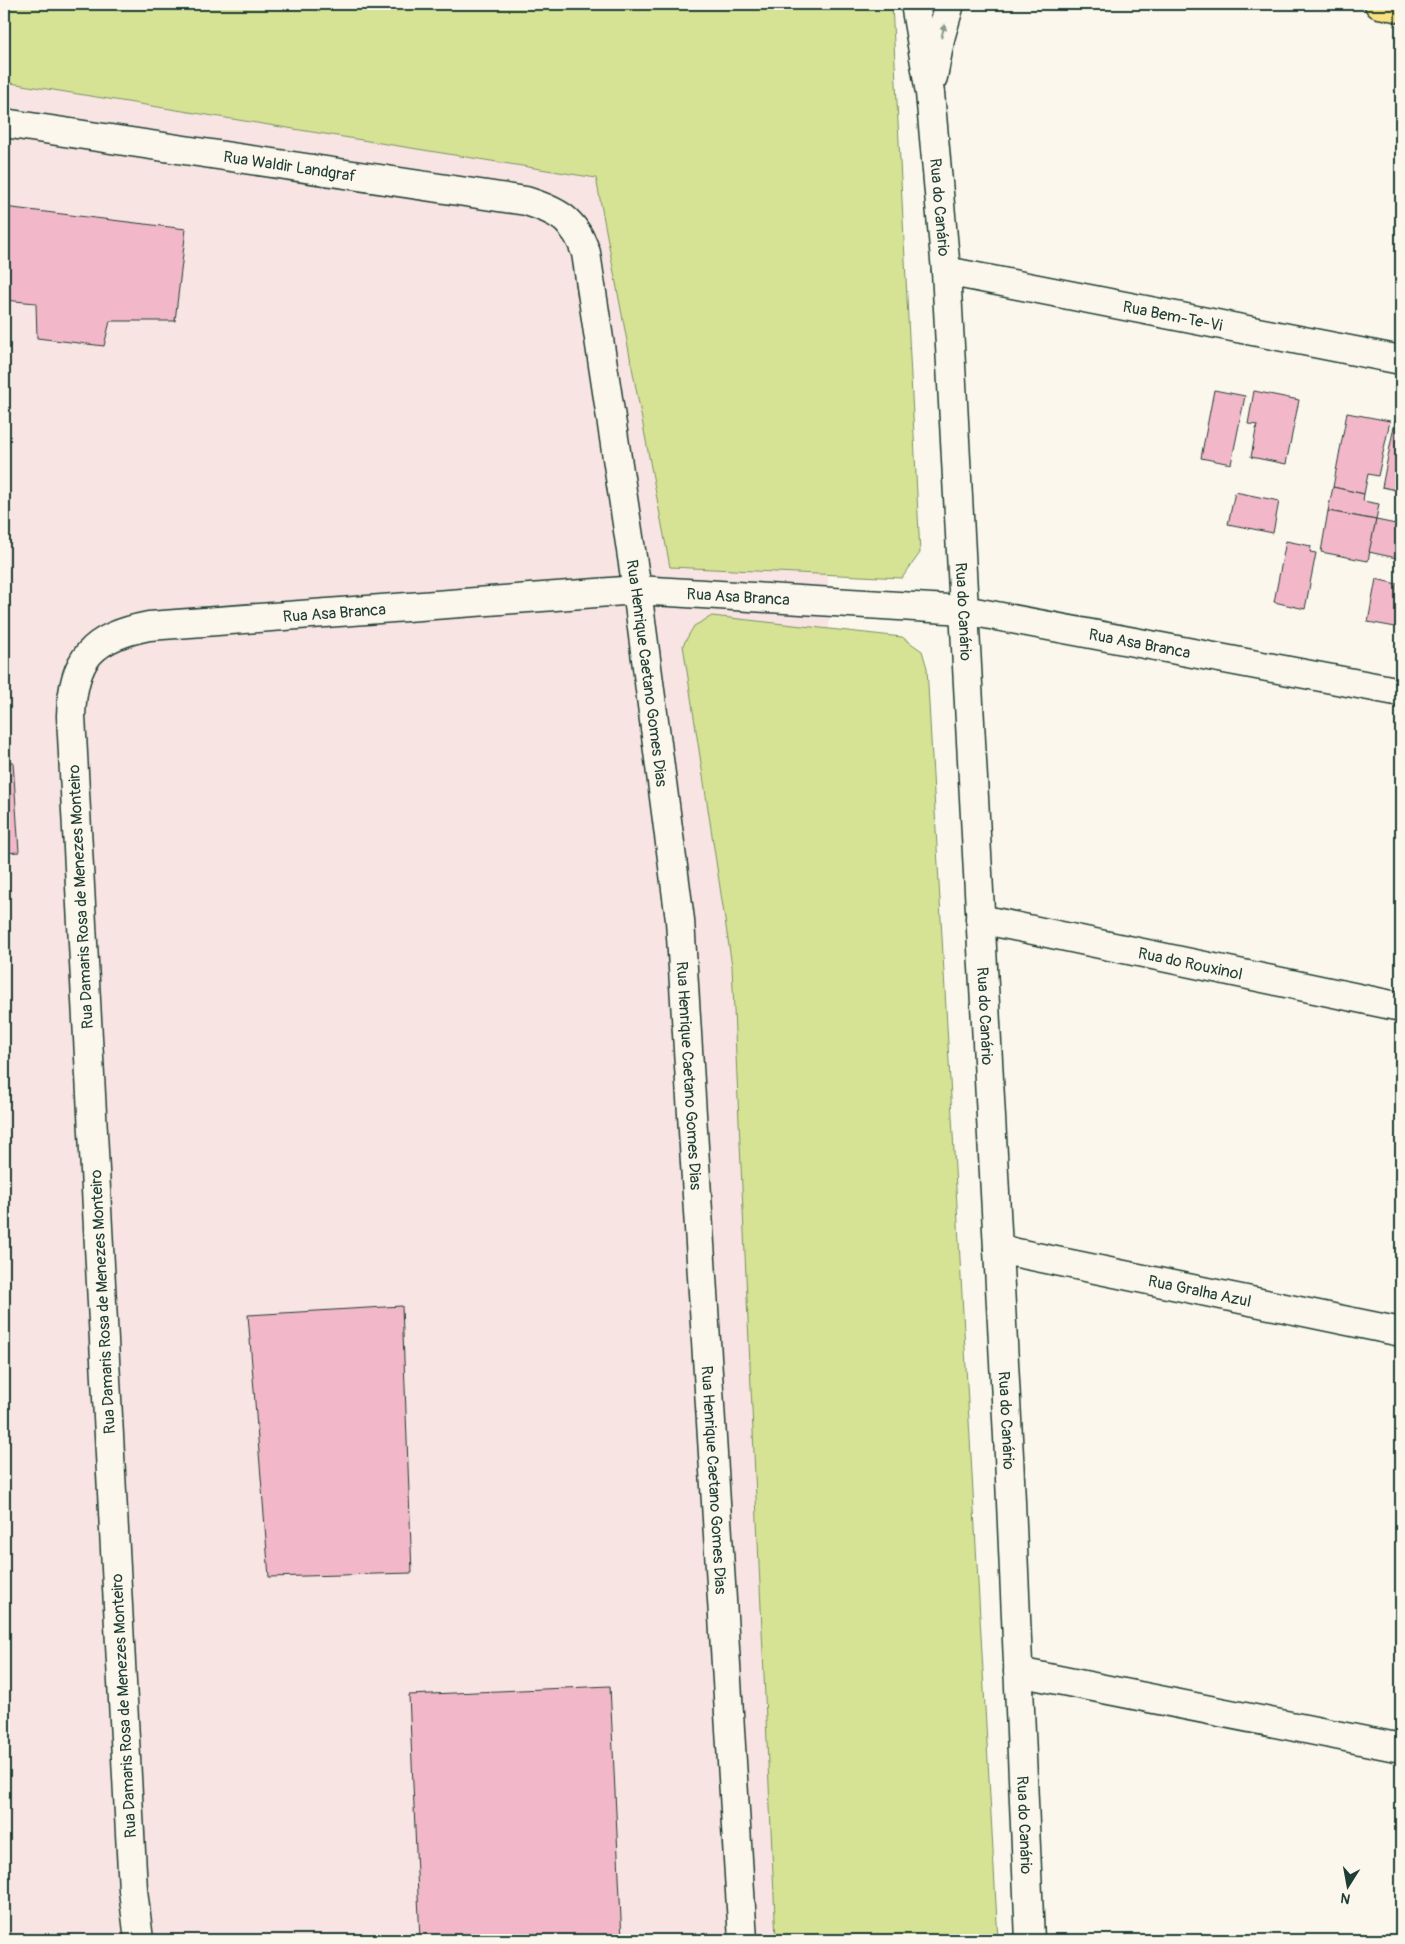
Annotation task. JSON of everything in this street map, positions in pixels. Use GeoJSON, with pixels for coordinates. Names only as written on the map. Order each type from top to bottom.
{"type":"FeatureCollection","features":[{"type":"Feature","properties":{"kind":"main road"},"geometry":{"type":"LineString","coordinates":[[1379,4],[1401,8]]}},
{"type":"Feature","properties":{"kind":"street"},"geometry":{"type":"LineString","coordinates":[[915,4],[930,93]]}},
{"type":"Feature","properties":{"kind":"street"},"geometry":{"type":"LineString","coordinates":[[930,93],[941,35],[950,4]]}},
{"type":"Feature","properties":{"kind":"street","name":"Rua do Canário"},"geometry":{"type":"LineString","coordinates":[[930,93],[946,271],[998,1249],[1030,1940]]}},
{"type":"Feature","properties":{"kind":"street","name":"Rua Waldir Landgraf"},"geometry":{"type":"LineString","coordinates":[[4,122],[526,201],[550,209],[570,223]]}},
{"type":"Feature","properties":{"kind":"street","name":"Rua Henrique Caetano Gomes Dias"},"geometry":{"type":"LineString","coordinates":[[570,223],[580,236],[586,254],[637,590],[680,920],[743,1940]]}},
{"type":"Feature","properties":{"kind":"street","name":"Rua Bem-Te-Vi"},"geometry":{"type":"LineString","coordinates":[[946,271],[1401,360]]}},
{"type":"Feature","properties":{"kind":"street","name":"Rua Asa Branca"},"geometry":{"type":"LineString","coordinates":[[80,664],[106,639],[126,631],[149,626],[637,590],[964,610],[1401,692]]}},
{"type":"Feature","properties":{"kind":"street","name":"Rua Damaris Rosa de Menezes Monteiro"},"geometry":{"type":"LineString","coordinates":[[80,664],[72,696],[71,716],[133,1890],[138,1940]]}},
{"type":"Feature","properties":{"kind":"street","name":"Rua do Rouxinol"},"geometry":{"type":"LineString","coordinates":[[980,919],[1401,1007]]}},
{"type":"Feature","properties":{"kind":"street","name":"Rua Gralha Azul"},"geometry":{"type":"LineString","coordinates":[[998,1249],[1401,1332]]}},
{"type":"Feature","properties":{"kind":"street"},"geometry":{"type":"LineString","coordinates":[[1018,1672],[1401,1748]]}},
{"type":"Feature","properties":{"kind":"shaded area"},"geometry":{"type":"Polygon","coordinates":[[[4,4],[814,4],[861,1940],[4,1940],[4,4]]]}},
{"type":"Feature","properties":{"kind":"green space"},"geometry":{"type":"Polygon","coordinates":[[[4,4],[892,4],[920,553],[902,578],[670,567],[596,178],[4,82],[4,4]]]}},
{"type":"Feature","properties":{"kind":"green space"},"geometry":{"type":"Polygon","coordinates":[[[712,616],[902,637],[922,651],[927,668],[998,1940],[776,1940],[732,966],[683,645],[694,626],[712,616]]]}},
{"type":"Feature","properties":{"kind":"building"},"geometry":{"type":"Polygon","coordinates":[[[4,207],[186,229],[175,321],[110,321],[104,346],[37,338],[36,303],[4,300],[4,207]]]}},
{"type":"Feature","properties":{"kind":"building"},"geometry":{"type":"Polygon","coordinates":[[[1214,390],[1245,396],[1231,464],[1201,458],[1214,390]]]}},
{"type":"Feature","properties":{"kind":"building"},"geometry":{"type":"Polygon","coordinates":[[[1254,391],[1299,400],[1286,464],[1251,457],[1257,425],[1248,424],[1254,391]]]}},
{"type":"Feature","properties":{"kind":"building"},"geometry":{"type":"Polygon","coordinates":[[[1347,413],[1390,421],[1378,476],[1368,474],[1364,494],[1333,487],[1347,413]]]}},
{"type":"Feature","properties":{"kind":"building"},"geometry":{"type":"Polygon","coordinates":[[[1395,421],[1401,422],[1401,491],[1382,487],[1395,421]]]}},
{"type":"Feature","properties":{"kind":"building"},"geometry":{"type":"Polygon","coordinates":[[[1333,487],[1364,494],[1363,501],[1379,504],[1376,520],[1328,511],[1333,487]]]}},
{"type":"Feature","properties":{"kind":"building"},"geometry":{"type":"Polygon","coordinates":[[[1235,492],[1279,501],[1273,533],[1228,524],[1235,492]]]}},
{"type":"Feature","properties":{"kind":"building"},"geometry":{"type":"Polygon","coordinates":[[[1328,511],[1376,520],[1368,561],[1321,552],[1328,511]]]}},
{"type":"Feature","properties":{"kind":"building"},"geometry":{"type":"Polygon","coordinates":[[[1376,520],[1401,525],[1401,559],[1369,552],[1376,520]]]}},
{"type":"Feature","properties":{"kind":"building"},"geometry":{"type":"Polygon","coordinates":[[[1286,541],[1311,546],[1310,552],[1316,553],[1305,609],[1274,602],[1286,541]]]}},
{"type":"Feature","properties":{"kind":"building"},"geometry":{"type":"Polygon","coordinates":[[[1376,579],[1401,585],[1401,628],[1368,622],[1376,579]]]}},
{"type":"Feature","properties":{"kind":"building"},"geometry":{"type":"Polygon","coordinates":[[[4,762],[13,762],[19,852],[4,853],[4,762]]]}},
{"type":"Feature","properties":{"kind":"building"},"geometry":{"type":"Polygon","coordinates":[[[1401,938],[1401,958],[1397,957],[1401,938]]]}},
{"type":"Feature","properties":{"kind":"building"},"geometry":{"type":"Polygon","coordinates":[[[402,1306],[412,1573],[269,1577],[248,1315],[402,1306]]]}},
{"type":"Feature","properties":{"kind":"building"},"geometry":{"type":"Polygon","coordinates":[[[610,1686],[622,1940],[420,1940],[409,1695],[610,1686]]]}}]}
